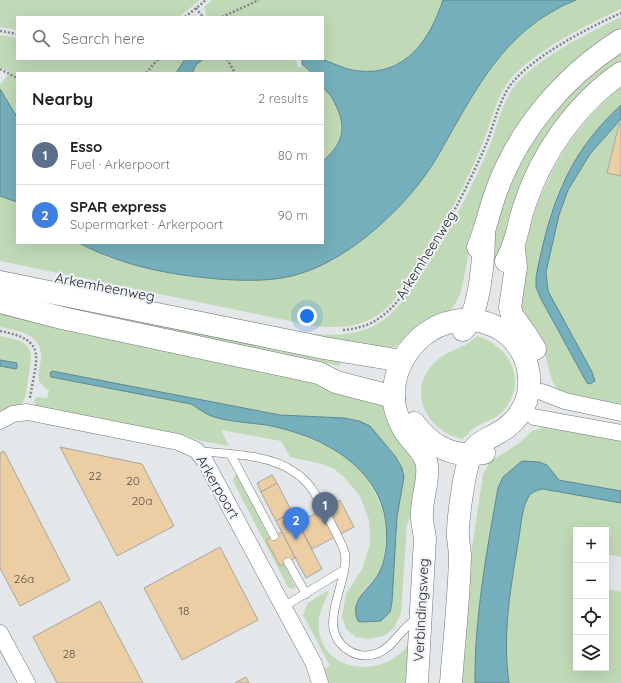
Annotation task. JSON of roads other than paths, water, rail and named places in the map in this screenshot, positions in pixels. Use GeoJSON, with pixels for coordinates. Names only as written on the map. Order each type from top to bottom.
{"type":"FeatureCollection","features":[{"type":"Feature","properties":{"kind":"main road"},"geometry":{"type":"LineString","coordinates":[[399,390],[423,353],[439,341],[460,333],[484,258],[484,233],[496,192],[503,175],[535,121],[561,89],[595,58],[621,40]]}},
{"type":"Feature","properties":{"kind":"main road"},"geometry":{"type":"LineString","coordinates":[[498,327],[498,299],[504,265],[514,249],[525,204],[547,154],[578,113],[597,92],[621,73]]}},
{"type":"Feature","properties":{"kind":"main road"},"geometry":{"type":"LineString","coordinates":[[451,683],[460,556],[470,531],[476,454],[479,443],[505,429],[515,420],[543,376],[533,345],[512,315],[510,307],[516,267],[514,249]]}},
{"type":"Feature","properties":{"kind":"main road","name":"Arkemheenweg"},"geometry":{"type":"LineString","coordinates":[[0,282],[316,346],[402,361]]}},
{"type":"Feature","properties":{"kind":"main road"},"geometry":{"type":"LineString","coordinates":[[0,302],[62,318],[319,373],[338,371],[399,390]]}},
{"type":"Feature","properties":{"kind":"main road"},"geometry":{"type":"LineString","coordinates":[[464,319],[498,327],[516,343],[528,366],[536,389],[534,417],[528,426],[512,441],[502,447],[476,454],[434,453],[404,431],[398,417],[402,361],[414,344],[431,330],[464,319]]}},
{"type":"Feature","properties":{"kind":"main road","name":"Verbindingsweg"},"geometry":{"type":"LineString","coordinates":[[417,683],[426,538],[421,514],[428,474],[434,453]]}},
{"type":"Feature","properties":{"kind":"street"},"geometry":{"type":"LineString","coordinates":[[536,389],[565,401],[621,413]]}},
{"type":"Feature","properties":{"kind":"street","name":"Arkerpoort"},"geometry":{"type":"LineString","coordinates":[[0,421],[13,414],[27,412],[178,442],[196,450],[205,461],[314,664],[320,683]]}},
{"type":"Feature","properties":{"kind":"street"},"geometry":{"type":"LineString","coordinates":[[534,417],[621,433]]}},
{"type":"Feature","properties":{"kind":"street"},"geometry":{"type":"LineString","coordinates":[[0,633],[27,683]]}},
{"type":"Feature","properties":{"kind":"lane"},"geometry":{"type":"LineString","coordinates":[[196,450],[279,463],[296,473],[306,482],[316,496],[344,550],[344,570],[334,604],[333,623],[336,636],[344,647],[363,656],[383,651],[408,624],[421,616]]}},
{"type":"Feature","properties":{"kind":"lane"},"geometry":{"type":"LineString","coordinates":[[231,455],[274,536]]}},
{"type":"Feature","properties":{"kind":"lane"},"geometry":{"type":"LineString","coordinates":[[288,562],[306,594]]}},
{"type":"Feature","properties":{"kind":"lane"},"geometry":{"type":"LineString","coordinates":[[283,607],[344,570]]}},
{"type":"Feature","properties":{"kind":"water"},"geometry":{"type":"Polygon","coordinates":[[[443,0],[576,0],[550,13],[528,28],[509,46],[492,66],[477,88],[436,159],[411,194],[378,227],[341,255],[321,265],[292,276],[260,280],[239,280],[182,275],[147,268],[112,258],[81,244],[324,244],[324,160],[331,154],[340,139],[342,124],[337,107],[324,88],[324,72],[311,72],[302,64],[302,60],[324,60],[345,68],[359,71],[376,71],[390,68],[403,61],[414,52],[423,41],[438,14],[443,0]]]}},
{"type":"Feature","properties":{"kind":"water"},"geometry":{"type":"Polygon","coordinates":[[[184,60],[202,60],[196,65],[192,72],[177,72],[184,60]]]}},
{"type":"Feature","properties":{"kind":"water"},"geometry":{"type":"Polygon","coordinates":[[[0,89],[16,115],[16,202],[0,196],[0,89]]]}},
{"type":"Feature","properties":{"kind":"water"},"geometry":{"type":"Polygon","coordinates":[[[621,105],[621,119],[590,154],[568,190],[559,215],[546,272],[548,291],[592,372],[595,381],[590,384],[587,383],[541,299],[536,287],[536,277],[547,227],[563,184],[586,143],[621,105]]]}},
{"type":"Feature","properties":{"kind":"water"},"geometry":{"type":"Polygon","coordinates":[[[0,360],[17,363],[17,368],[0,366],[0,360]]]}},
{"type":"Feature","properties":{"kind":"water"},"geometry":{"type":"Polygon","coordinates":[[[52,371],[280,415],[344,418],[359,421],[370,426],[395,456],[402,468],[404,477],[397,517],[392,602],[390,612],[381,621],[358,621],[356,606],[358,600],[376,577],[383,565],[387,534],[384,512],[377,493],[366,477],[338,452],[303,435],[284,429],[215,417],[191,404],[51,377],[50,373],[52,371]]]}},
{"type":"Feature","properties":{"kind":"water"},"geometry":{"type":"Polygon","coordinates":[[[522,461],[539,462],[547,465],[559,480],[621,491],[621,503],[543,489],[534,492],[529,496],[524,507],[522,517],[508,610],[506,646],[509,683],[475,683],[475,659],[479,610],[498,488],[503,477],[522,461]]]}},
{"type":"Feature","properties":{"kind":"place","name":"Esso"},"geometry":{"type":"Point","coordinates":[325,525]}},
{"type":"Feature","properties":{"kind":"place","name":"SPAR express"},"geometry":{"type":"Point","coordinates":[296,540]}}]}
